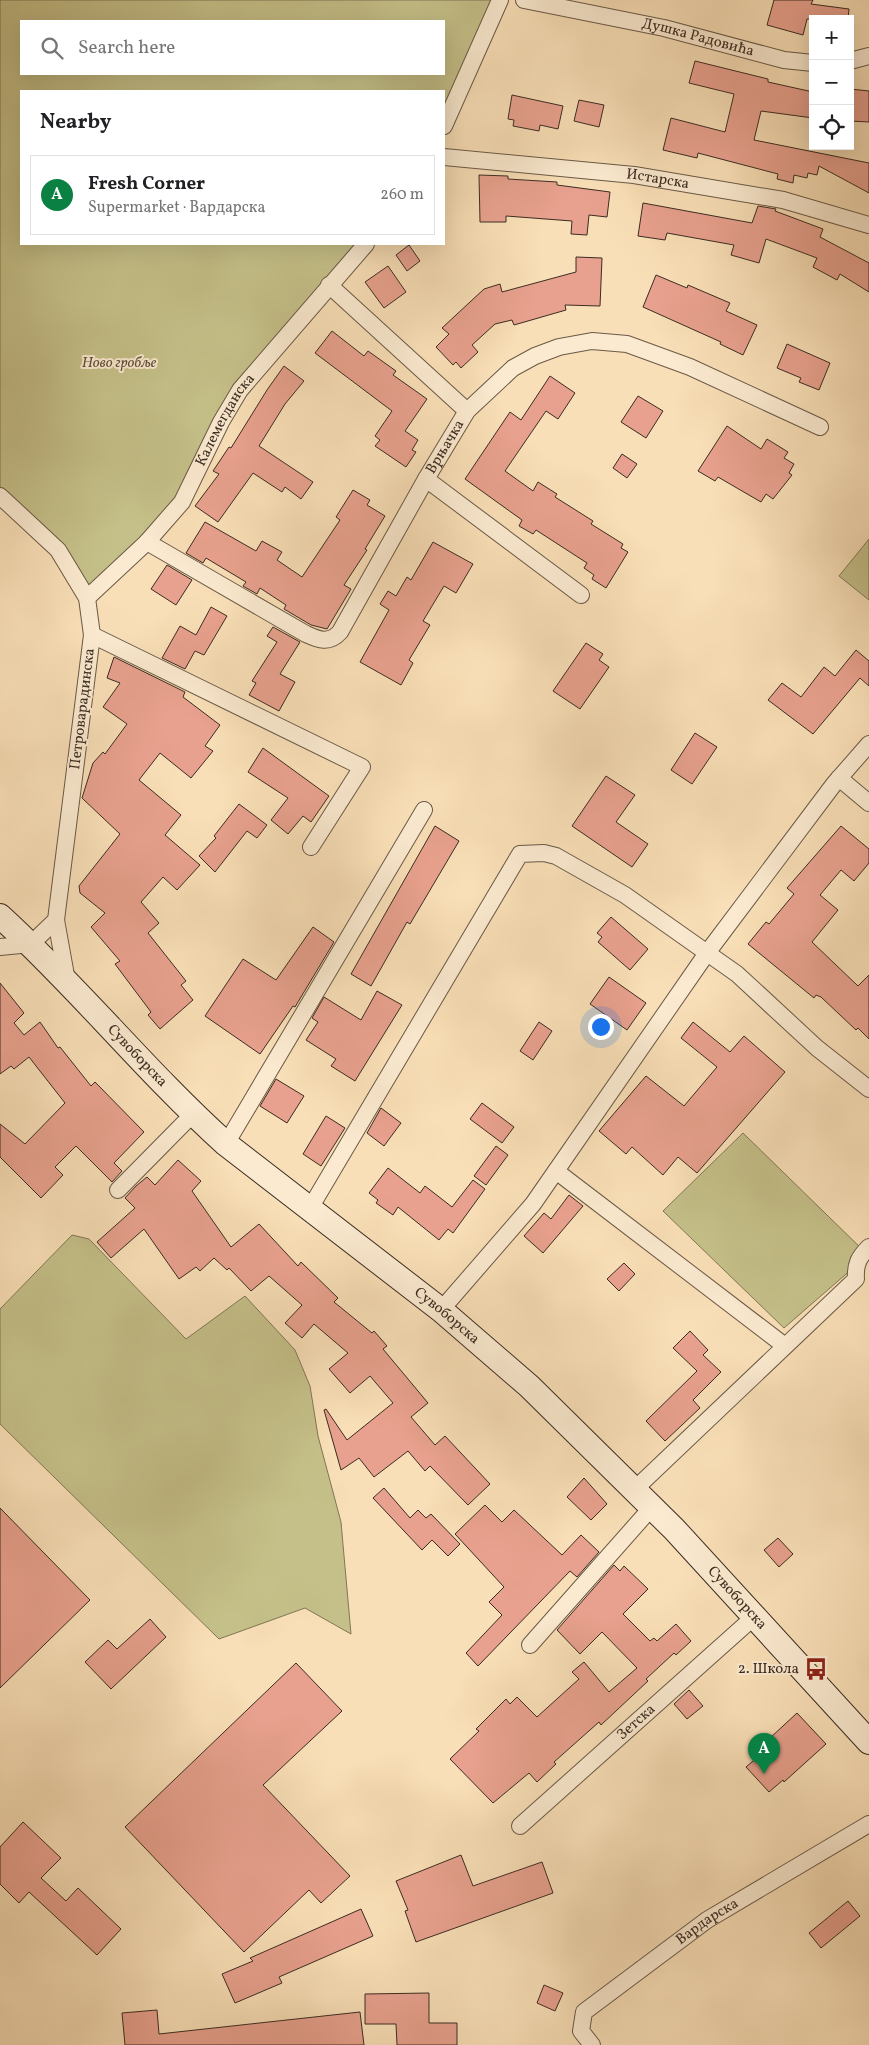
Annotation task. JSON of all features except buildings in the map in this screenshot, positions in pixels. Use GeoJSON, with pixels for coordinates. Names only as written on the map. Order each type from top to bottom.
{"type":"FeatureCollection","features":[{"type":"Feature","properties":{"kind":"main road","name":"Сувоборска"},"geometry":{"type":"LineString","coordinates":[[0,916],[31,944],[194,1114],[226,1144],[309,1210],[441,1310],[529,1386],[652,1507],[869,1742]]}},
{"type":"Feature","properties":{"kind":"street"},"geometry":{"type":"LineString","coordinates":[[445,124],[500,0]]}},
{"type":"Feature","properties":{"kind":"street","name":"Душка Радовића"},"geometry":{"type":"LineString","coordinates":[[524,0],[664,28],[784,60],[809,62]]}},
{"type":"Feature","properties":{"kind":"street"},"geometry":{"type":"LineString","coordinates":[[854,60],[869,56]]}},
{"type":"Feature","properties":{"kind":"street","name":"Истарска"},"geometry":{"type":"LineString","coordinates":[[445,157],[643,176],[782,200],[869,225]]}},
{"type":"Feature","properties":{"kind":"street","name":"Калемегданска"},"geometry":{"type":"LineString","coordinates":[[86,598],[147,542],[182,502],[226,413],[240,390],[365,245]]}},
{"type":"Feature","properties":{"kind":"street"},"geometry":{"type":"LineString","coordinates":[[329,285],[467,410]]}},
{"type":"Feature","properties":{"kind":"street","name":"Врњачка"},"geometry":{"type":"LineString","coordinates":[[147,542],[306,634],[319,640],[327,640],[334,638],[340,632],[467,410],[513,368],[535,356],[559,347],[592,341],[610,341],[627,344],[690,367],[820,427]]}},
{"type":"Feature","properties":{"kind":"street"},"geometry":{"type":"LineString","coordinates":[[426,479],[581,595]]}},
{"type":"Feature","properties":{"kind":"street","name":"Петроварадинска"},"geometry":{"type":"LineString","coordinates":[[0,496],[58,550],[86,598],[92,635],[56,920],[67,983]]}},
{"type":"Feature","properties":{"kind":"street"},"geometry":{"type":"LineString","coordinates":[[92,635],[362,767],[310,847]]}},
{"type":"Feature","properties":{"kind":"street"},"geometry":{"type":"LineString","coordinates":[[441,1310],[533,1204],[707,953],[839,778],[869,744]]}},
{"type":"Feature","properties":{"kind":"street"},"geometry":{"type":"LineString","coordinates":[[839,778],[869,803]]}},
{"type":"Feature","properties":{"kind":"street"},"geometry":{"type":"LineString","coordinates":[[226,1144],[424,810]]}},
{"type":"Feature","properties":{"kind":"street"},"geometry":{"type":"LineString","coordinates":[[309,1210],[520,854],[544,853],[556,856],[625,895],[737,974],[817,1048],[869,1089]]}},
{"type":"Feature","properties":{"kind":"street"},"geometry":{"type":"LineString","coordinates":[[0,948],[31,944],[56,920]]}},
{"type":"Feature","properties":{"kind":"street"},"geometry":{"type":"LineString","coordinates":[[118,1190],[194,1114]]}},
{"type":"Feature","properties":{"kind":"street"},"geometry":{"type":"LineString","coordinates":[[556,1171],[785,1346]]}},
{"type":"Feature","properties":{"kind":"street"},"geometry":{"type":"LineString","coordinates":[[634,1489],[856,1279],[855,1268],[858,1257],[869,1247]]}},
{"type":"Feature","properties":{"kind":"street"},"geometry":{"type":"LineString","coordinates":[[530,1645],[652,1507]]}},
{"type":"Feature","properties":{"kind":"street","name":"Зетска"},"geometry":{"type":"LineString","coordinates":[[520,1826],[754,1617]]}},
{"type":"Feature","properties":{"kind":"street","name":"Вардарска"},"geometry":{"type":"LineString","coordinates":[[592,2045],[581,2031],[584,2012],[707,1920],[869,1824]]}},
{"type":"Feature","properties":{"kind":"green space","name":"Ново гробље"},"geometry":{"type":"Polygon","coordinates":[[[0,0],[500,0],[445,124],[445,90],[20,90],[20,245],[365,245],[240,390],[191,487],[87,598],[58,550],[0,496],[0,0]]]}},
{"type":"Feature","properties":{"kind":"green space"},"geometry":{"type":"Polygon","coordinates":[[[869,539],[869,600],[839,576],[869,539]]]}},
{"type":"Feature","properties":{"kind":"green space"},"geometry":{"type":"Polygon","coordinates":[[[743,1133],[868,1255],[784,1328],[663,1211],[743,1133]]]}},
{"type":"Feature","properties":{"kind":"green space"},"geometry":{"type":"Polygon","coordinates":[[[72,1235],[89,1239],[186,1339],[245,1296],[295,1350],[310,1386],[318,1436],[341,1522],[351,1634],[305,1608],[219,1639],[0,1424],[0,1309],[72,1235]]]}},
{"type":"Feature","properties":{"kind":"place","name":"2. Школа"},"geometry":{"type":"Point","coordinates":[816,1669]}},
{"type":"Feature","properties":{"kind":"place","name":"Fresh Corner"},"geometry":{"type":"Point","coordinates":[764,1774]}}]}
